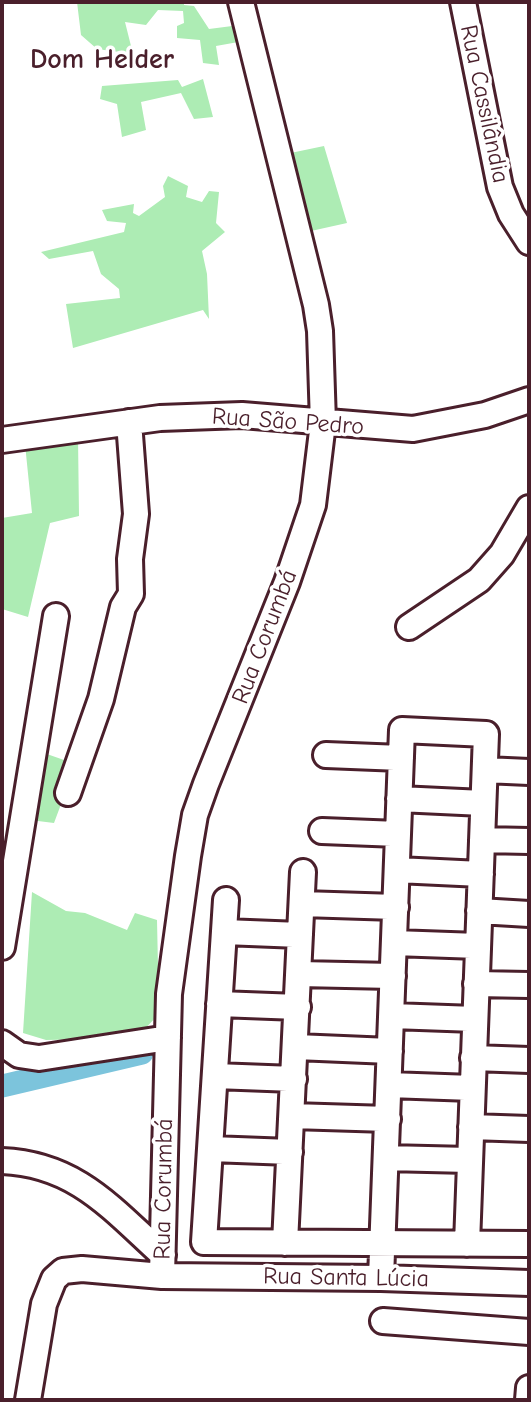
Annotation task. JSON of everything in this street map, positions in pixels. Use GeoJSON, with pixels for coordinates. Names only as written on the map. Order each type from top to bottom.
{"type":"FeatureCollection","features":[{"type":"Feature","properties":{"kind":"street","name":"Rua Corumbá"},"geometry":{"type":"LineString","coordinates":[[163,1266],[170,994],[195,815],[287,582],[313,505],[323,424],[320,331],[316,304],[242,2]]}},
{"type":"Feature","properties":{"kind":"street","name":"Rua Cassilândia"},"geometry":{"type":"LineString","coordinates":[[463,2],[500,187],[529,242]]}},
{"type":"Feature","properties":{"kind":"street","name":"Rua São Pedro"},"geometry":{"type":"LineString","coordinates":[[2,440],[129,422],[242,415],[323,424],[413,429],[485,415],[529,400]]}},
{"type":"Feature","properties":{"kind":"street"},"geometry":{"type":"LineString","coordinates":[[68,793],[101,699],[123,607],[131,594],[130,559],[136,514],[129,422]]}},
{"type":"Feature","properties":{"kind":"street"},"geometry":{"type":"LineString","coordinates":[[409,627],[478,580],[502,554],[529,508]]}},
{"type":"Feature","properties":{"kind":"street"},"geometry":{"type":"LineString","coordinates":[[2,947],[56,616]]}},
{"type":"Feature","properties":{"kind":"street"},"geometry":{"type":"LineString","coordinates":[[381,1278],[402,730],[486,734],[467,1244]]}},
{"type":"Feature","properties":{"kind":"street"},"geometry":{"type":"LineString","coordinates":[[326,755],[401,758]]}},
{"type":"Feature","properties":{"kind":"street"},"geometry":{"type":"LineString","coordinates":[[485,770],[529,772]]}},
{"type":"Feature","properties":{"kind":"street"},"geometry":{"type":"LineString","coordinates":[[399,799],[483,803]]}},
{"type":"Feature","properties":{"kind":"street"},"geometry":{"type":"LineString","coordinates":[[322,831],[398,834]]}},
{"type":"Feature","properties":{"kind":"street"},"geometry":{"type":"LineString","coordinates":[[482,841],[529,842]]}},
{"type":"Feature","properties":{"kind":"street"},"geometry":{"type":"LineString","coordinates":[[397,870],[481,874]]}},
{"type":"Feature","properties":{"kind":"street"},"geometry":{"type":"LineString","coordinates":[[285,1243],[303,872]]}},
{"type":"Feature","properties":{"kind":"street"},"geometry":{"type":"LineString","coordinates":[[226,901],[204,1242],[529,1244]]}},
{"type":"Feature","properties":{"kind":"street"},"geometry":{"type":"LineString","coordinates":[[302,904],[396,907]]}},
{"type":"Feature","properties":{"kind":"street"},"geometry":{"type":"LineString","coordinates":[[479,911],[529,914]]}},
{"type":"Feature","properties":{"kind":"street"},"geometry":{"type":"LineString","coordinates":[[224,932],[300,935]]}},
{"type":"Feature","properties":{"kind":"street"},"geometry":{"type":"LineString","coordinates":[[394,943],[478,946]]}},
{"type":"Feature","properties":{"kind":"street"},"geometry":{"type":"LineString","coordinates":[[299,974],[393,976]]}},
{"type":"Feature","properties":{"kind":"street"},"geometry":{"type":"LineString","coordinates":[[476,984],[529,985]]}},
{"type":"Feature","properties":{"kind":"street"},"geometry":{"type":"LineString","coordinates":[[219,1004],[298,1007]]}},
{"type":"Feature","properties":{"kind":"street"},"geometry":{"type":"LineString","coordinates":[[391,1016],[475,1019]]}},
{"type":"Feature","properties":{"kind":"street"},"geometry":{"type":"LineString","coordinates":[[2,1043],[19,1055],[39,1058],[168,1038]]}},
{"type":"Feature","properties":{"kind":"street"},"geometry":{"type":"LineString","coordinates":[[296,1047],[390,1051]]}},
{"type":"Feature","properties":{"kind":"street"},"geometry":{"type":"LineString","coordinates":[[473,1058],[529,1060]]}},
{"type":"Feature","properties":{"kind":"street"},"geometry":{"type":"LineString","coordinates":[[215,1076],[294,1079]]}},
{"type":"Feature","properties":{"kind":"street"},"geometry":{"type":"LineString","coordinates":[[389,1085],[472,1088]]}},
{"type":"Feature","properties":{"kind":"street"},"geometry":{"type":"LineString","coordinates":[[292,1116],[388,1119]]}},
{"type":"Feature","properties":{"kind":"street"},"geometry":{"type":"LineString","coordinates":[[471,1127],[529,1129]]}},
{"type":"Feature","properties":{"kind":"street"},"geometry":{"type":"LineString","coordinates":[[211,1149],[290,1153]]}},
{"type":"Feature","properties":{"kind":"street"},"geometry":{"type":"LineString","coordinates":[[386,1158],[470,1160]]}},
{"type":"Feature","properties":{"kind":"street"},"geometry":{"type":"LineString","coordinates":[[2,1161],[61,1172],[113,1210],[163,1266]]}},
{"type":"Feature","properties":{"kind":"street","name":"Rua Santa Lúcia"},"geometry":{"type":"LineString","coordinates":[[28,1400],[44,1304],[54,1279],[63,1271],[163,1266],[529,1283]]}},
{"type":"Feature","properties":{"kind":"street"},"geometry":{"type":"LineString","coordinates":[[383,1321],[529,1332]]}},
{"type":"Feature","properties":{"kind":"street"},"geometry":{"type":"LineString","coordinates":[[528,1400],[529,1388]]}},
{"type":"Feature","properties":{"kind":"green space"},"geometry":{"type":"Polygon","coordinates":[[[77,2],[184,2],[184,5],[194,6],[209,29],[240,25],[244,41],[216,46],[219,65],[203,63],[200,40],[177,38],[177,26],[184,23],[183,11],[158,10],[146,25],[125,22],[133,54],[97,49],[81,35],[77,2]]]}},
{"type":"Feature","properties":{"kind":"green space"},"geometry":{"type":"Polygon","coordinates":[[[203,79],[213,117],[194,119],[181,93],[141,102],[146,130],[122,137],[117,104],[100,99],[102,86],[178,80],[182,87],[203,79]]]}},
{"type":"Feature","properties":{"kind":"green space"},"geometry":{"type":"Polygon","coordinates":[[[324,146],[347,223],[302,233],[281,155],[324,146]]]}},
{"type":"Feature","properties":{"kind":"green space"},"geometry":{"type":"Polygon","coordinates":[[[168,176],[188,186],[186,197],[202,202],[209,191],[219,192],[216,223],[225,232],[202,251],[207,274],[209,319],[203,310],[73,348],[66,304],[120,298],[119,289],[101,274],[93,251],[49,259],[41,252],[124,232],[126,223],[107,221],[102,210],[134,204],[133,213],[139,216],[165,197],[163,186],[168,176]]]}},
{"type":"Feature","properties":{"kind":"green space"},"geometry":{"type":"Polygon","coordinates":[[[78,437],[79,516],[50,523],[28,617],[2,609],[2,518],[32,513],[25,444],[78,437]]]}},
{"type":"Feature","properties":{"kind":"green space"},"geometry":{"type":"Polygon","coordinates":[[[44,753],[64,760],[79,756],[54,823],[30,820],[44,753]]]}},
{"type":"Feature","properties":{"kind":"green space"},"geometry":{"type":"Polygon","coordinates":[[[32,892],[66,911],[85,913],[127,930],[135,913],[157,920],[159,1014],[136,1038],[46,1040],[23,1033],[32,892]]]}},
{"type":"Feature","properties":{"kind":"waterway"},"geometry":{"type":"LineString","coordinates":[[2,1086],[142,1053]]}},
{"type":"Feature","properties":{"kind":"district","name":"Dom Helder"},"geometry":{"type":"Point","coordinates":[102,60]}}]}
